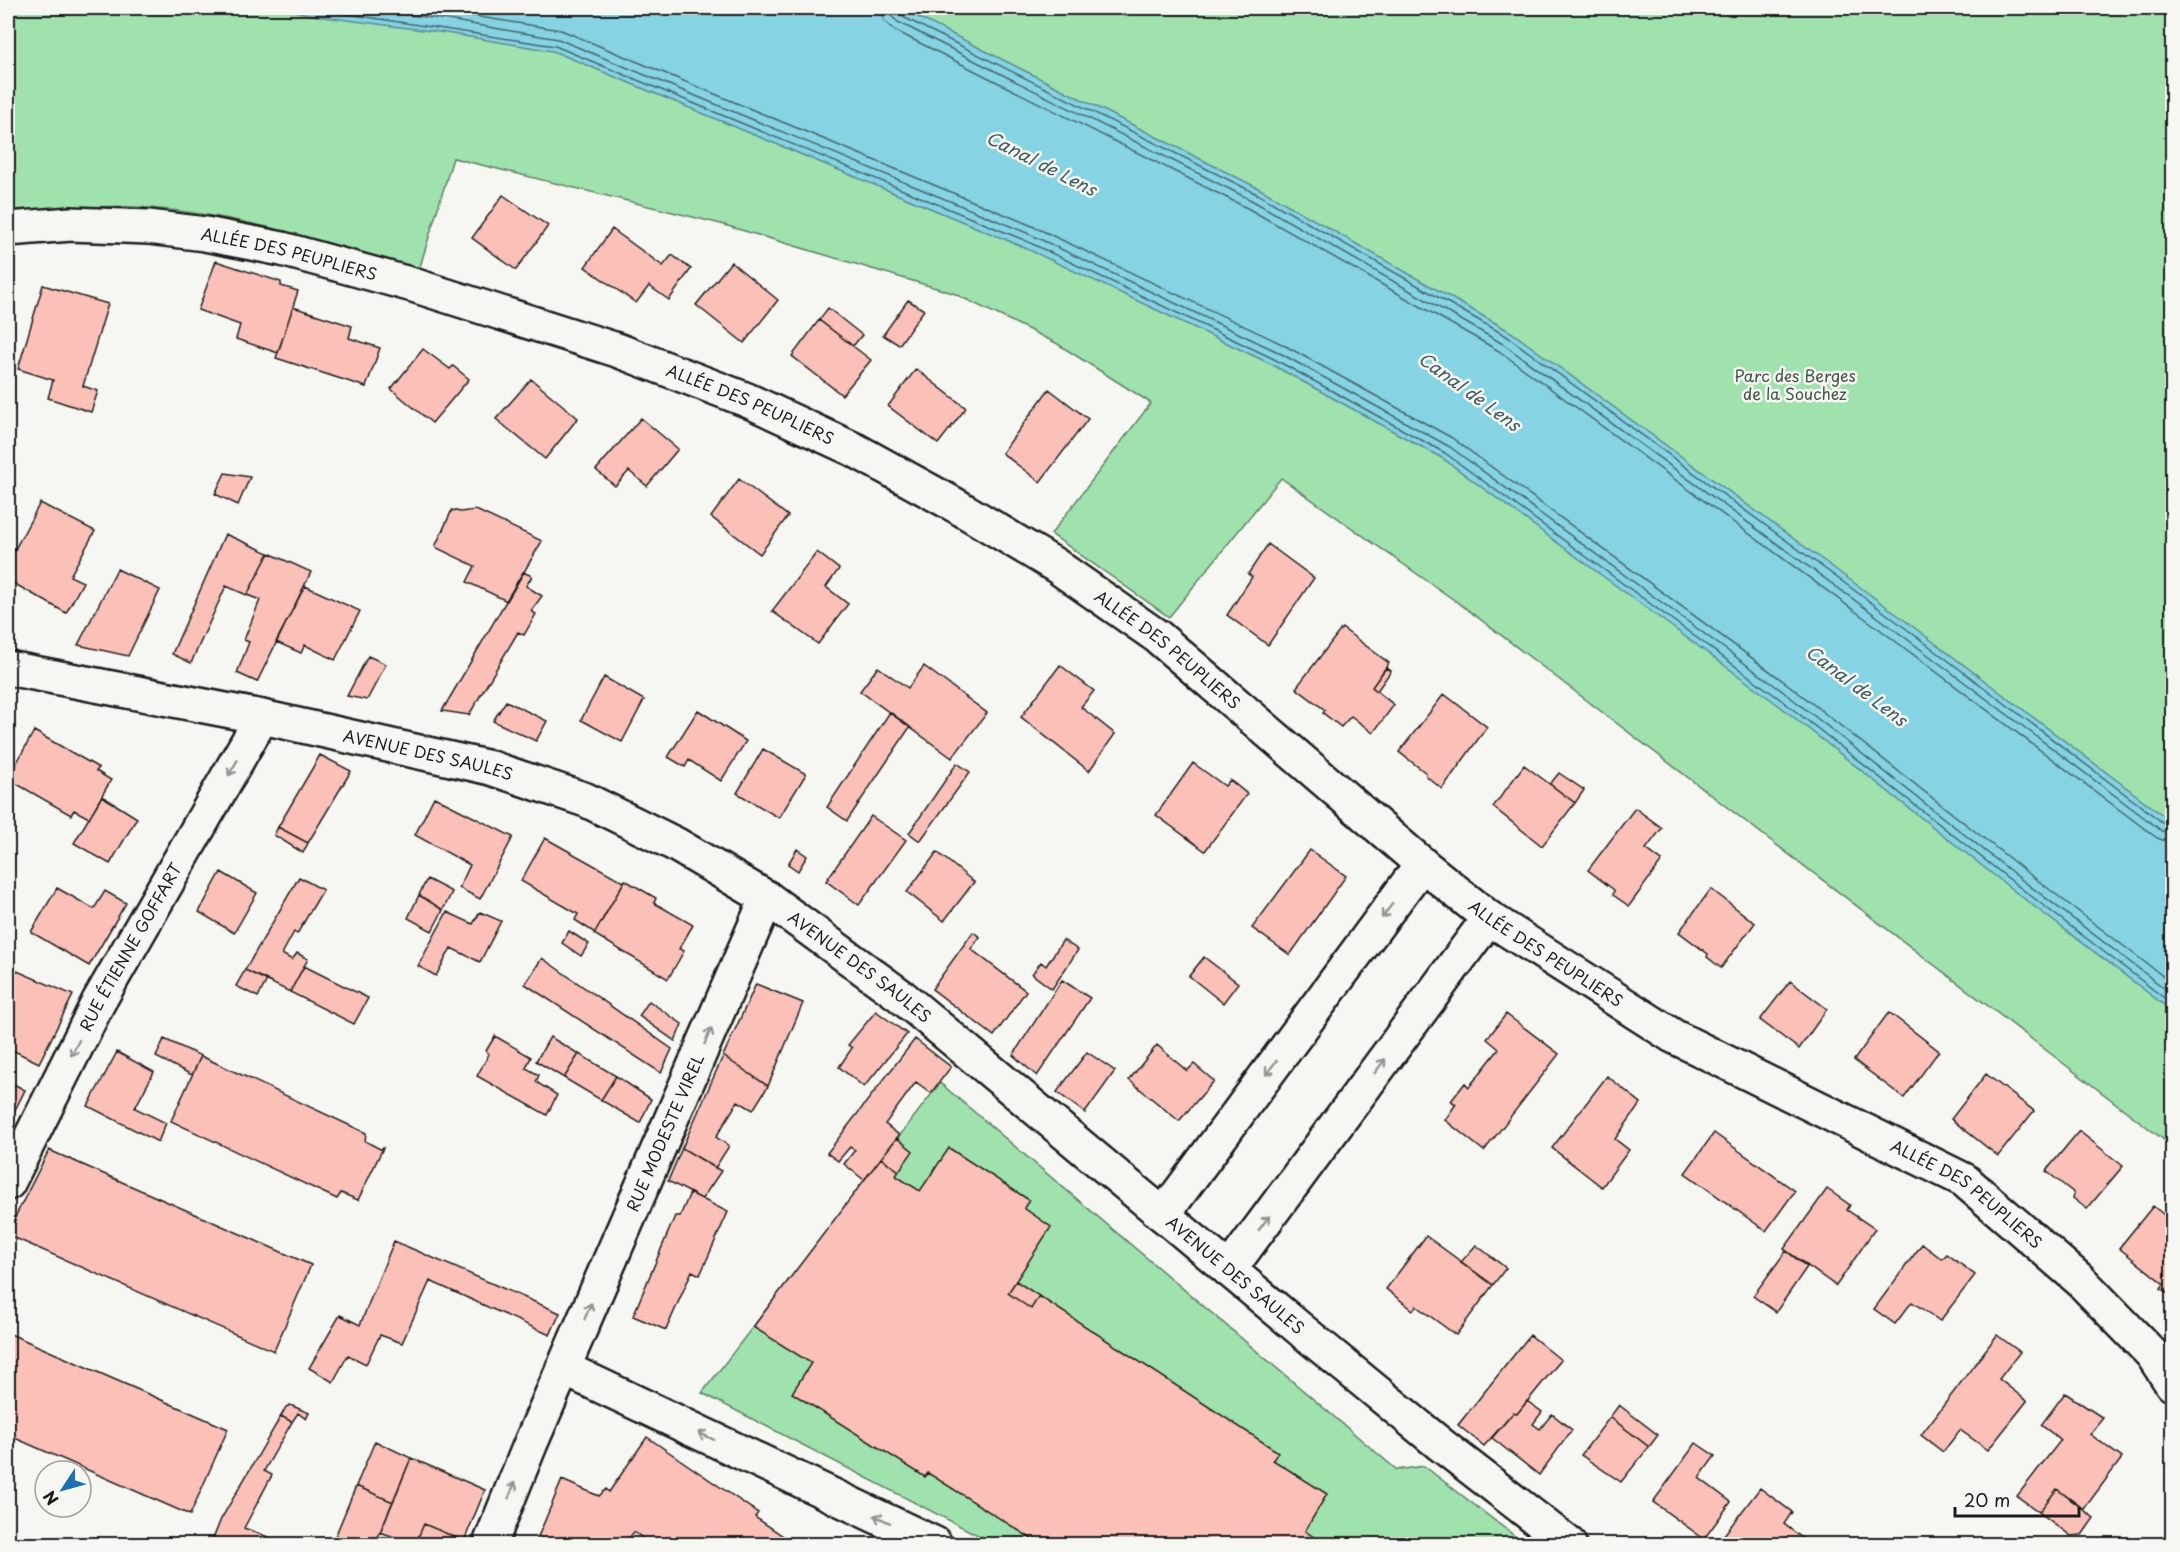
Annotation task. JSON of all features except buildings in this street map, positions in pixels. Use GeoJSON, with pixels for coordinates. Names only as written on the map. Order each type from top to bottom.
{"type":"FeatureCollection","features":[{"type":"Feature","properties":{"kind":"street","name":"ALLÉE DES PEUPLIERS"},"geometry":{"type":"LineString","coordinates":[[8,229],[71,224],[148,227],[205,234],[282,249],[413,285],[617,350],[747,400],[855,450],[956,505],[1055,565],[1158,637],[1422,864],[1489,918],[1673,1036],[1964,1180],[2080,1280],[2152,1354],[2172,1384]]}},
{"type":"Feature","properties":{"kind":"street","name":"AVENUE DES SAULES"},"geometry":{"type":"LineString","coordinates":[[8,668],[262,717],[491,768],[586,800],[675,844],[767,898],[901,996],[1440,1444],[1569,1545]]}},
{"type":"Feature","properties":{"kind":"street","name":"RUE ÉTIENNE GOFFART"},"geometry":{"type":"LineString","coordinates":[[8,1183],[99,1001],[262,717]]}},
{"type":"Feature","properties":{"kind":"street"},"geometry":{"type":"LineString","coordinates":[[1163,1215],[1422,864]]}},
{"type":"Feature","properties":{"kind":"street","name":"RUE MODESTE VIREL"},"geometry":{"type":"LineString","coordinates":[[490,1545],[767,898]]}},
{"type":"Feature","properties":{"kind":"street"},"geometry":{"type":"LineString","coordinates":[[1229,1270],[1489,918]]}},
{"type":"Feature","properties":{"kind":"street"},"geometry":{"type":"LineString","coordinates":[[564,1368],[935,1545]]}},
{"type":"Feature","properties":{"kind":"green space","name":"Parc des Berges de la Souchez"},"geometry":{"type":"Polygon","coordinates":[[[8,8],[2172,8],[2172,1146],[1464,607],[1281,478],[1169,617],[1051,534],[1151,403],[1056,343],[953,293],[721,224],[453,158],[419,270],[286,232],[184,212],[149,208],[78,207],[8,212],[8,8]]]}},
{"type":"Feature","properties":{"kind":"green space"},"geometry":{"type":"Polygon","coordinates":[[[940,1083],[1397,1470],[1424,1466],[1525,1544],[995,1544],[702,1393],[940,1083]]]}},
{"type":"Feature","properties":{"kind":"water","name":"Canal de Lens"},"geometry":{"type":"Polygon","coordinates":[[[281,8],[894,8],[904,10],[1260,189],[1511,332],[1887,607],[2172,822],[2172,1011],[2014,891],[1777,704],[1442,458],[1269,363],[1021,246],[553,51],[446,33],[317,16],[281,8]]]}}]}
